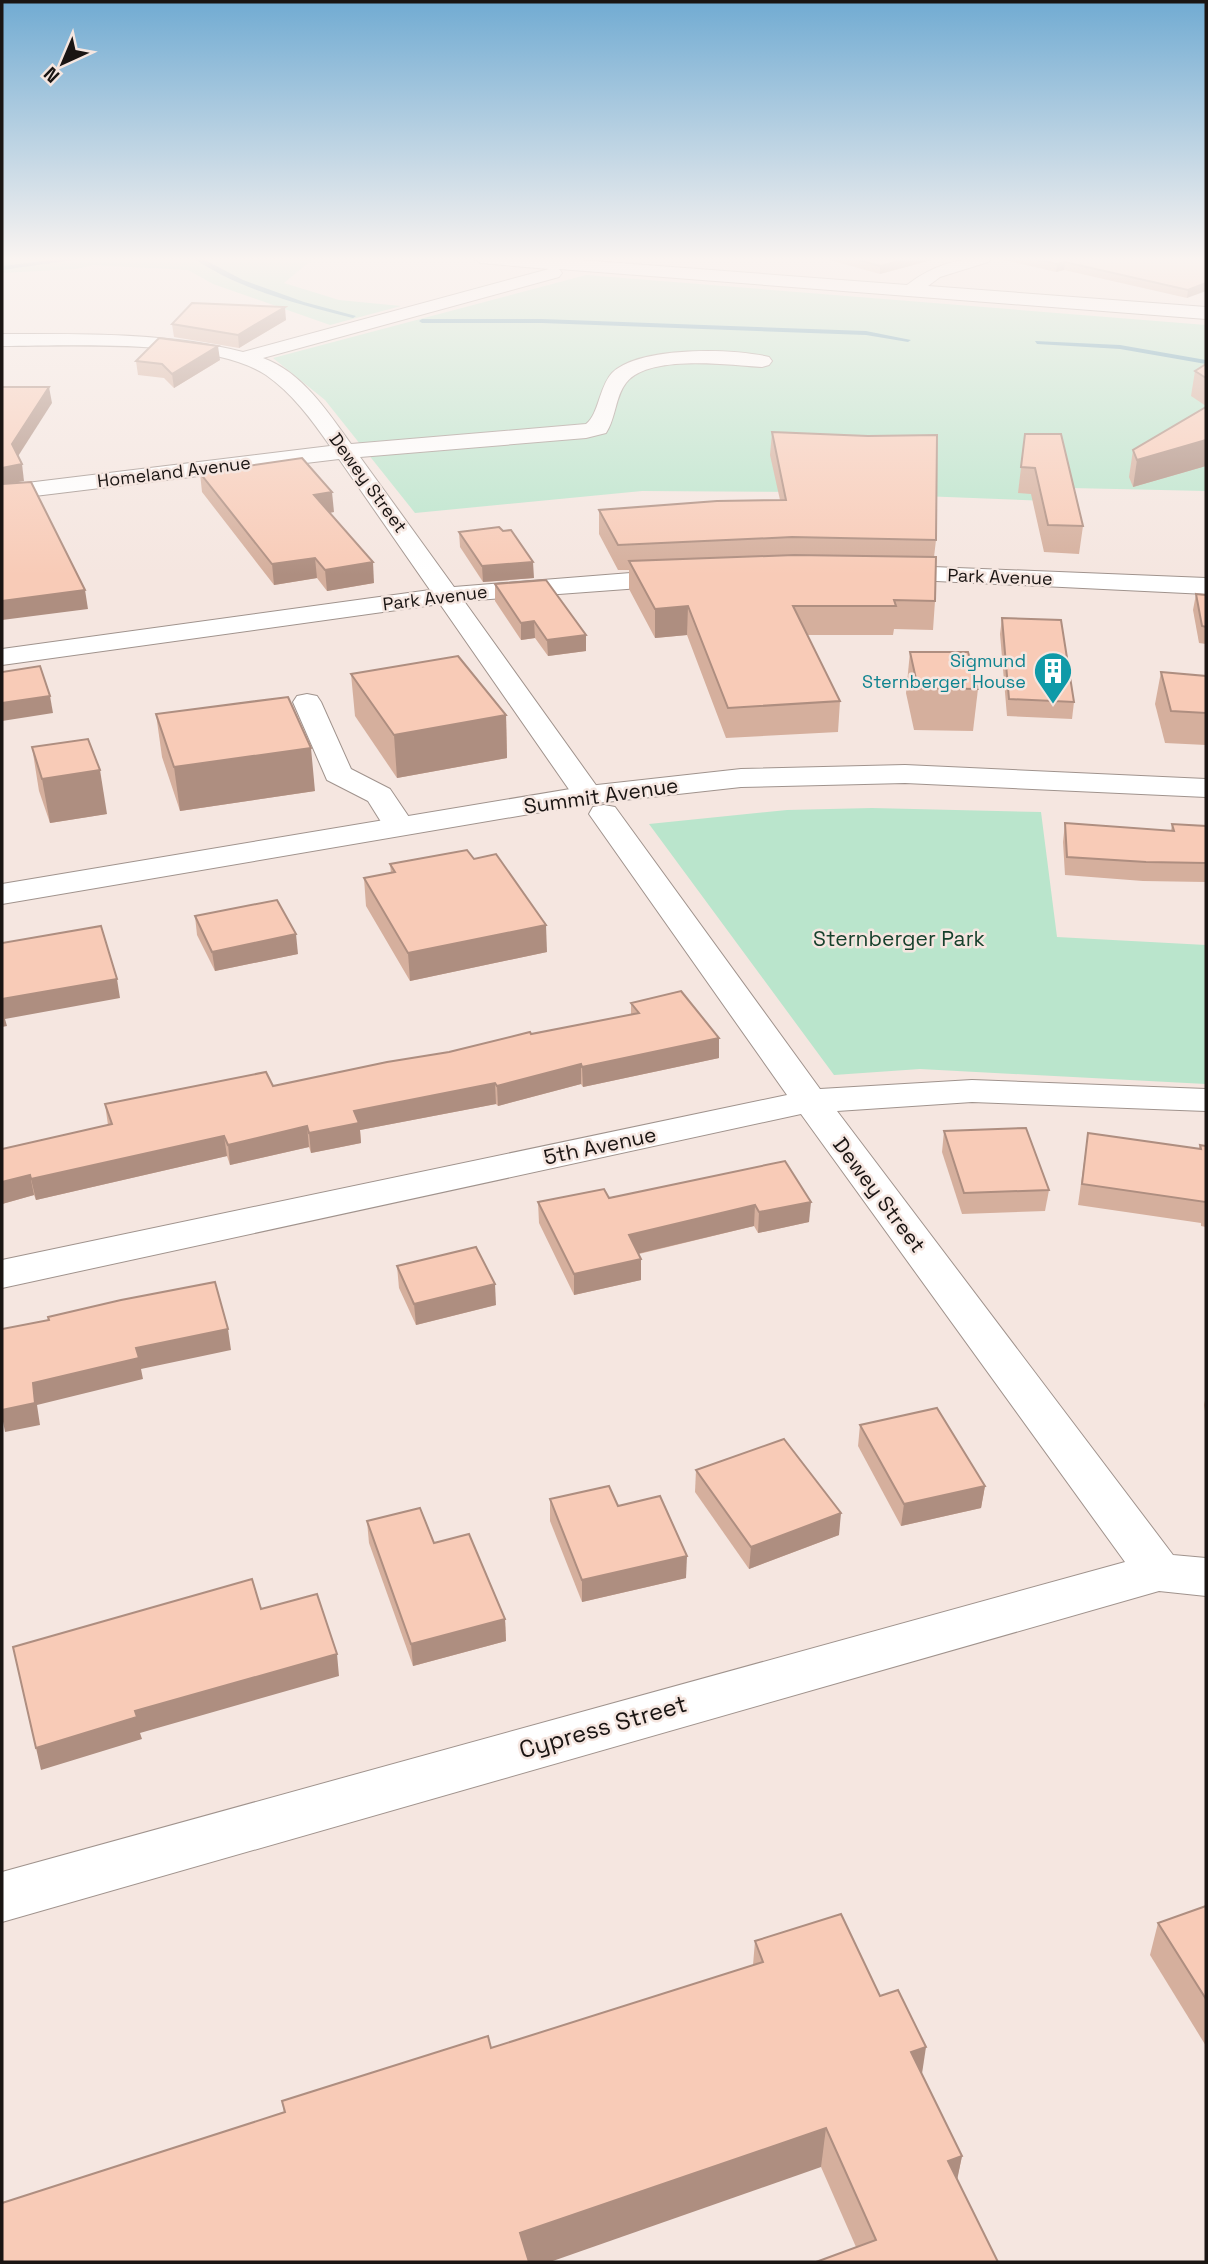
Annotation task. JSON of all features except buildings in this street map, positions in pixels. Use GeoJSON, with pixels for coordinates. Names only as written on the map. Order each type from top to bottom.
{"type":"FeatureCollection","features":[{"type":"Feature","properties":{"kind":"street","name":"Dewey Street"},"geometry":{"type":"LineString","coordinates":[[255,364],[280,376],[317,412],[810,1101],[1183,1575]]}},
{"type":"Feature","properties":{"kind":"street","name":"Homeland Avenue"},"geometry":{"type":"LineString","coordinates":[[2,493],[346,451],[586,431],[598,428],[619,378],[629,370],[659,364]]}},
{"type":"Feature","properties":{"kind":"street","name":"Park Avenue"},"geometry":{"type":"LineString","coordinates":[[858,572],[1206,586]]}},
{"type":"Feature","properties":{"kind":"street","name":"Park Avenue"},"geometry":{"type":"LineString","coordinates":[[2,657],[448,595],[705,575]]}},
{"type":"Feature","properties":{"kind":"street"},"geometry":{"type":"LineString","coordinates":[[307,702],[338,774],[379,795],[399,826]]}},
{"type":"Feature","properties":{"kind":"street","name":"Summit Avenue"},"geometry":{"type":"LineString","coordinates":[[2,914],[741,778],[905,774],[1206,788]]}},
{"type":"Feature","properties":{"kind":"street","name":"Summit Avenue"},"geometry":{"type":"LineString","coordinates":[[2,894],[399,826],[596,805],[870,792],[1206,804]]}},
{"type":"Feature","properties":{"kind":"street","name":"5th Avenue"},"geometry":{"type":"LineString","coordinates":[[2,1274],[810,1101],[972,1091],[1206,1100]]}},
{"type":"Feature","properties":{"kind":"street","name":"Cypress Street"},"geometry":{"type":"LineString","coordinates":[[2,1897],[261,1822],[1183,1575]]}},
{"type":"Feature","properties":{"kind":"green space"},"geometry":{"type":"Polygon","coordinates":[[[280,364],[1206,364],[1206,491],[1071,488],[1074,502],[818,492],[642,491],[415,513],[325,400],[280,364]]]}},
{"type":"Feature","properties":{"kind":"green space","name":"Sternberger Park"},"geometry":{"type":"Polygon","coordinates":[[[872,808],[1041,812],[1057,937],[1206,945],[1206,1084],[920,1069],[834,1075],[649,824],[787,810],[872,808]]]}},
{"type":"Feature","properties":{"kind":"place","name":"Sigmund Sternberger House"},"geometry":{"type":"Point","coordinates":[1053,705]}}]}
